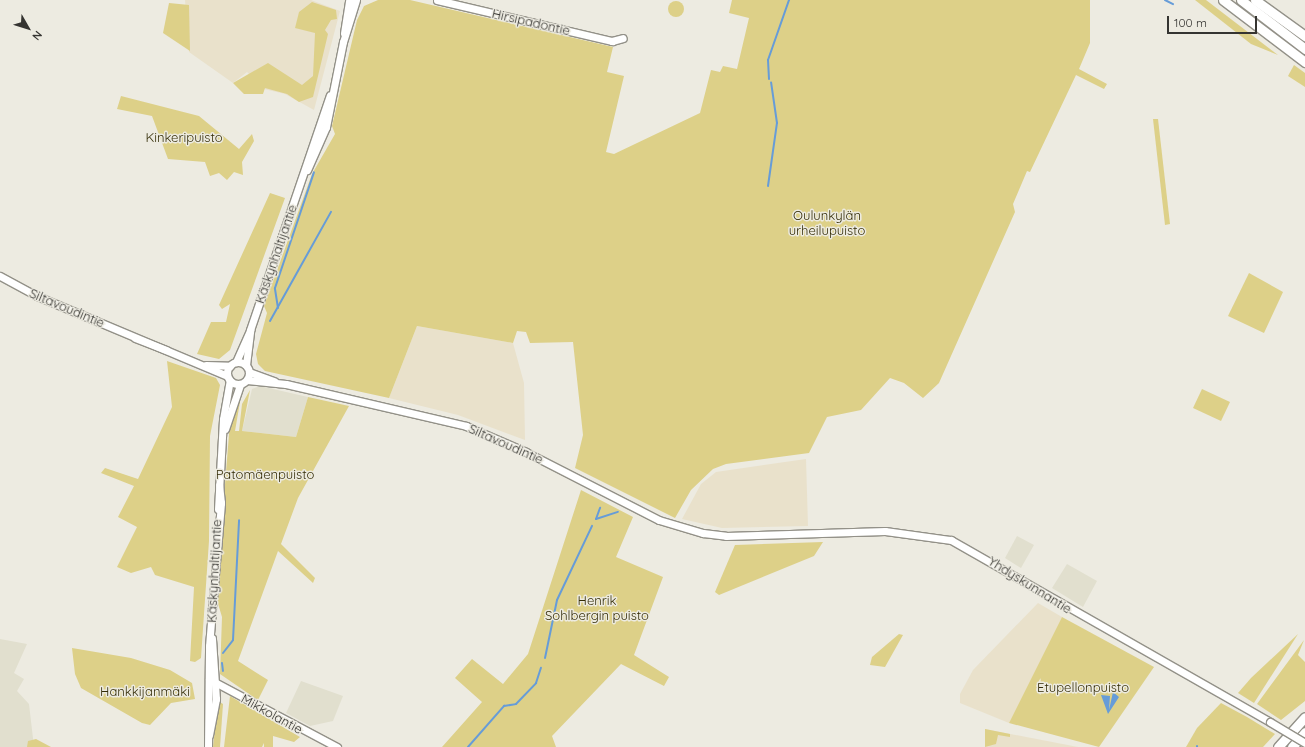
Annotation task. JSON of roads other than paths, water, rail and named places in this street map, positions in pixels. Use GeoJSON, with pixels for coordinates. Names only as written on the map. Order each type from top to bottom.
{"type":"FeatureCollection","features":[{"type":"Feature","properties":{"kind":"highway"},"geometry":{"type":"LineString","coordinates":[[1223,0],[1304,61]]}},
{"type":"Feature","properties":{"kind":"highway"},"geometry":{"type":"LineString","coordinates":[[1241,0],[1305,49]]}},
{"type":"Feature","properties":{"kind":"highway"},"geometry":{"type":"LineString","coordinates":[[1255,0],[1305,36]]}},
{"type":"Feature","properties":{"kind":"highway"},"geometry":{"type":"LineString","coordinates":[[1278,747],[1305,717]]}},
{"type":"Feature","properties":{"kind":"highway"},"geometry":{"type":"LineString","coordinates":[[1292,747],[1305,732]]}},
{"type":"Feature","properties":{"kind":"main road","name":"Käskynhaltijantie"},"geometry":{"type":"LineString","coordinates":[[343,40],[349,0]]}},
{"type":"Feature","properties":{"kind":"main road","name":"Käskynhaltijantie"},"geometry":{"type":"LineString","coordinates":[[208,747],[209,679],[219,485],[229,378],[233,364],[250,330],[303,177],[330,95],[343,40],[356,0]]}},
{"type":"Feature","properties":{"kind":"main road","name":"Hirsipadontie"},"geometry":{"type":"LineString","coordinates":[[437,0],[612,41],[624,38]]}},
{"type":"Feature","properties":{"kind":"main road","name":"Siltavoudintie"},"geometry":{"type":"LineString","coordinates":[[0,269],[3,277],[37,296],[204,365],[240,385]]}},
{"type":"Feature","properties":{"kind":"main road","name":"Käskynhaltijantie"},"geometry":{"type":"LineString","coordinates":[[247,380],[250,330]]}},
{"type":"Feature","properties":{"kind":"main road","name":"Siltavoudintie"},"geometry":{"type":"LineString","coordinates":[[204,365],[233,364],[248,368],[275,382]]}},
{"type":"Feature","properties":{"kind":"main road","name":"Siltavoudintie"},"geometry":{"type":"LineString","coordinates":[[247,380],[275,382],[466,426],[526,452],[659,520],[689,530],[726,536]]}},
{"type":"Feature","properties":{"kind":"main road"},"geometry":{"type":"LineString","coordinates":[[240,385],[247,380]]}},
{"type":"Feature","properties":{"kind":"main road","name":"Käskynhaltijantie"},"geometry":{"type":"LineString","coordinates":[[224,431],[240,385]]}},
{"type":"Feature","properties":{"kind":"main road","name":"Yhdyskunnantie"},"geometry":{"type":"LineString","coordinates":[[726,536],[885,531],[951,540],[1305,743]]}},
{"type":"Feature","properties":{"kind":"main road","name":"Käskynhaltijantie"},"geometry":{"type":"LineString","coordinates":[[208,736],[214,724],[216,682],[211,634]]}},
{"type":"Feature","properties":{"kind":"main road","name":"Mikkolantie"},"geometry":{"type":"LineString","coordinates":[[209,679],[337,747]]}},
{"type":"Feature","properties":{"kind":"water"},"geometry":{"type":"Polygon","coordinates":[[[1113,692],[1119,697],[1108,714],[1101,695],[1110,696],[1109,710],[1113,692]]]}},
{"type":"Feature","properties":{"kind":"waterway"},"geometry":{"type":"LineString","coordinates":[[769,79],[768,60],[789,0]]}},
{"type":"Feature","properties":{"kind":"waterway"},"geometry":{"type":"LineString","coordinates":[[1165,0],[1173,4]]}},
{"type":"Feature","properties":{"kind":"waterway"},"geometry":{"type":"LineString","coordinates":[[768,186],[777,123],[771,82]]}},
{"type":"Feature","properties":{"kind":"waterway"},"geometry":{"type":"LineString","coordinates":[[278,308],[275,288],[314,172]]}},
{"type":"Feature","properties":{"kind":"waterway"},"geometry":{"type":"LineString","coordinates":[[270,321],[331,212]]}},
{"type":"Feature","properties":{"kind":"waterway"},"geometry":{"type":"LineString","coordinates":[[596,519],[600,508]]}},
{"type":"Feature","properties":{"kind":"waterway"},"geometry":{"type":"LineString","coordinates":[[596,519],[618,512]]}},
{"type":"Feature","properties":{"kind":"waterway"},"geometry":{"type":"LineString","coordinates":[[223,653],[233,640],[239,520]]}},
{"type":"Feature","properties":{"kind":"waterway"},"geometry":{"type":"LineString","coordinates":[[545,658],[557,600],[592,526]]}},
{"type":"Feature","properties":{"kind":"waterway"},"geometry":{"type":"LineString","coordinates":[[222,663],[223,671]]}},
{"type":"Feature","properties":{"kind":"waterway"},"geometry":{"type":"LineString","coordinates":[[468,747],[504,706],[516,704],[536,683],[541,668]]}},
{"type":"Feature","properties":{"kind":"park label","name":"Kinkeripuisto"},"geometry":{"type":"Point","coordinates":[184,137]}},
{"type":"Feature","properties":{"kind":"park label","name":"Oulunkylän urheilupuisto"},"geometry":{"type":"Point","coordinates":[827,224]}},
{"type":"Feature","properties":{"kind":"park label","name":"Patomäenpuisto"},"geometry":{"type":"Point","coordinates":[265,474]}},
{"type":"Feature","properties":{"kind":"park label","name":"Henrik Sohlbergin puisto"},"geometry":{"type":"Point","coordinates":[597,608]}},
{"type":"Feature","properties":{"kind":"park label","name":"Etupellonpuisto"},"geometry":{"type":"Point","coordinates":[1083,687]}},
{"type":"Feature","properties":{"kind":"park label","name":"Hankkijanmäki"},"geometry":{"type":"Point","coordinates":[145,691]}}]}
